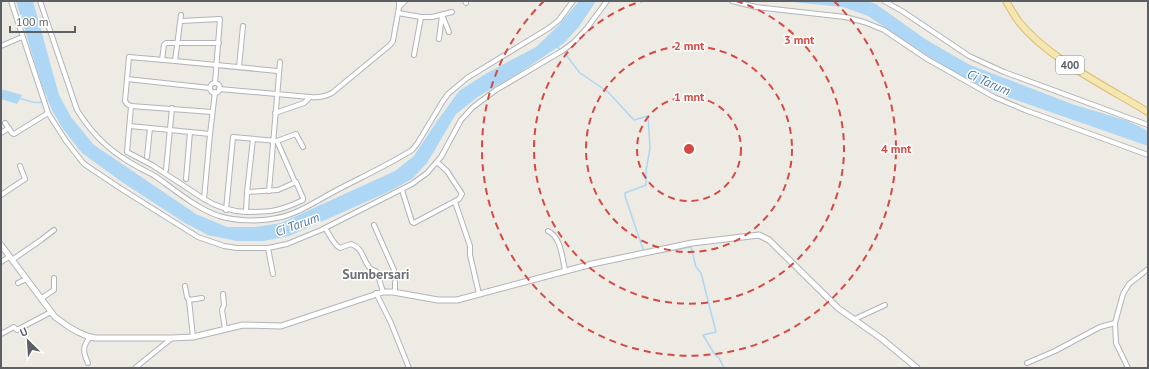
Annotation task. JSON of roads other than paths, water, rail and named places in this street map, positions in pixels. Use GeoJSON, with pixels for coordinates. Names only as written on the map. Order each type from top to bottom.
{"type":"FeatureCollection","features":[{"type":"Feature","properties":{"kind":"main road","name":"400"},"geometry":{"type":"LineString","coordinates":[[1006,1],[1019,21],[1049,49],[1066,62],[1148,112]]}},
{"type":"Feature","properties":{"kind":"street"},"geometry":{"type":"LineString","coordinates":[[11,1],[48,113],[66,141],[84,164],[198,237],[224,246],[237,248],[268,248],[287,244],[325,228],[399,191],[426,174],[437,162],[461,120],[472,107],[496,90],[562,51],[574,42],[587,28],[607,1]]}},
{"type":"Feature","properties":{"kind":"street"},"geometry":{"type":"LineString","coordinates":[[40,1],[77,110],[94,134],[122,158],[146,171],[206,210],[219,216],[231,219],[257,220],[278,218],[288,215],[412,150],[443,101],[457,86],[467,78],[550,28],[559,20],[573,1]]}},
{"type":"Feature","properties":{"kind":"street"},"geometry":{"type":"LineString","coordinates":[[204,200],[215,92],[219,89],[320,98],[332,93],[390,46],[393,41],[399,10],[399,1]]}},
{"type":"Feature","properties":{"kind":"street"},"geometry":{"type":"LineString","coordinates":[[399,10],[405,1]]}},
{"type":"Feature","properties":{"kind":"street"},"geometry":{"type":"LineString","coordinates":[[732,1],[756,7],[845,17],[864,22],[884,30],[927,59],[994,97],[1025,110],[1148,155]]}},
{"type":"Feature","properties":{"kind":"street"},"geometry":{"type":"LineString","coordinates":[[884,1],[902,11],[969,56],[997,69],[1148,125]]}},
{"type":"Feature","properties":{"kind":"street"},"geometry":{"type":"LineString","coordinates":[[399,10],[421,17],[432,18],[452,12]]}},
{"type":"Feature","properties":{"kind":"street"},"geometry":{"type":"LineString","coordinates":[[175,61],[181,15]]}},
{"type":"Feature","properties":{"kind":"street"},"geometry":{"type":"LineString","coordinates":[[442,15],[449,32]]}},
{"type":"Feature","properties":{"kind":"street"},"geometry":{"type":"LineString","coordinates":[[439,39],[442,15]]}},
{"type":"Feature","properties":{"kind":"street"},"geometry":{"type":"LineString","coordinates":[[414,55],[421,17]]}},
{"type":"Feature","properties":{"kind":"street"},"geometry":{"type":"LineString","coordinates":[[181,21],[220,19],[215,83],[212,84],[210,88]]}},
{"type":"Feature","properties":{"kind":"street"},"geometry":{"type":"LineString","coordinates":[[239,67],[243,26]]}},
{"type":"Feature","properties":{"kind":"street"},"geometry":{"type":"LineString","coordinates":[[1,46],[22,37]]}},
{"type":"Feature","properties":{"kind":"street"},"geometry":{"type":"LineString","coordinates":[[162,60],[165,44],[178,42],[219,43]]}},
{"type":"Feature","properties":{"kind":"street"},"geometry":{"type":"LineString","coordinates":[[212,112],[131,106],[127,104],[125,101],[130,55],[162,60],[217,64],[278,71]]}},
{"type":"Feature","properties":{"kind":"street"},"geometry":{"type":"LineString","coordinates":[[269,191],[275,141],[276,94],[280,62]]}},
{"type":"Feature","properties":{"kind":"street"},"geometry":{"type":"LineString","coordinates":[[127,79],[210,88],[212,92],[215,92]]}},
{"type":"Feature","properties":{"kind":"street"},"geometry":{"type":"LineString","coordinates":[[215,83],[218,84],[219,89]]}},
{"type":"Feature","properties":{"kind":"street"},"geometry":{"type":"LineString","coordinates":[[275,113],[304,103],[310,97]]}},
{"type":"Feature","properties":{"kind":"street"},"geometry":{"type":"LineString","coordinates":[[131,106],[128,152],[152,165],[204,200],[226,210],[267,212],[280,210],[303,200],[299,188],[275,141]]}},
{"type":"Feature","properties":{"kind":"street"},"geometry":{"type":"LineString","coordinates":[[166,170],[172,108]]}},
{"type":"Feature","properties":{"kind":"street"},"geometry":{"type":"LineString","coordinates":[[5,123],[12,133],[16,133],[48,113]]}},
{"type":"Feature","properties":{"kind":"street"},"geometry":{"type":"LineString","coordinates":[[130,126],[210,134]]}},
{"type":"Feature","properties":{"kind":"street"},"geometry":{"type":"LineString","coordinates":[[1,133],[9,128]]}},
{"type":"Feature","properties":{"kind":"street"},"geometry":{"type":"LineString","coordinates":[[147,157],[150,128]]}},
{"type":"Feature","properties":{"kind":"street"},"geometry":{"type":"LineString","coordinates":[[186,179],[190,132]]}},
{"type":"Feature","properties":{"kind":"street"},"geometry":{"type":"LineString","coordinates":[[226,210],[232,139],[235,137],[275,141],[296,134],[303,147]]}},
{"type":"Feature","properties":{"kind":"street"},"geometry":{"type":"LineString","coordinates":[[246,212],[253,139]]}},
{"type":"Feature","properties":{"kind":"street"},"geometry":{"type":"LineString","coordinates":[[399,191],[412,222],[414,223],[455,202],[462,196],[462,194],[447,171],[437,162]]}},
{"type":"Feature","properties":{"kind":"street"},"geometry":{"type":"LineString","coordinates":[[1,195],[25,179],[20,166]]}},
{"type":"Feature","properties":{"kind":"street"},"geometry":{"type":"LineString","coordinates":[[247,192],[278,190],[295,182]]}},
{"type":"Feature","properties":{"kind":"street"},"geometry":{"type":"LineString","coordinates":[[455,202],[470,246],[470,255],[479,294]]}},
{"type":"Feature","properties":{"kind":"street"},"geometry":{"type":"LineString","coordinates":[[374,225],[394,270]]}},
{"type":"Feature","properties":{"kind":"street"},"geometry":{"type":"LineString","coordinates":[[325,228],[335,245],[338,247],[340,248],[351,244],[360,249],[368,266],[377,272],[382,292]]}},
{"type":"Feature","properties":{"kind":"street"},"geometry":{"type":"LineString","coordinates":[[1,262],[11,259],[54,230]]}},
{"type":"Feature","properties":{"kind":"street"},"geometry":{"type":"LineString","coordinates":[[548,231],[556,237],[565,270]]}},
{"type":"Feature","properties":{"kind":"street"},"geometry":{"type":"LineString","coordinates":[[1,245],[51,312],[69,327],[90,337],[106,339],[172,338],[193,336],[252,324],[274,327],[281,326],[382,292],[438,300],[457,300],[565,270],[692,244],[759,235],[769,240],[838,308],[882,339],[917,368]]}},
{"type":"Feature","properties":{"kind":"street"},"geometry":{"type":"LineString","coordinates":[[268,248],[274,274]]}},
{"type":"Feature","properties":{"kind":"street"},"geometry":{"type":"LineString","coordinates":[[1128,368],[1116,343],[1115,323],[1123,294],[1129,284],[1148,268]]}},
{"type":"Feature","properties":{"kind":"street"},"geometry":{"type":"LineString","coordinates":[[42,298],[54,290],[54,278]]}},
{"type":"Feature","properties":{"kind":"street"},"geometry":{"type":"LineString","coordinates":[[18,283],[26,279]]}},
{"type":"Feature","properties":{"kind":"street"},"geometry":{"type":"LineString","coordinates":[[395,282],[395,293]]}},
{"type":"Feature","properties":{"kind":"street"},"geometry":{"type":"LineString","coordinates":[[186,286],[193,336]]}},
{"type":"Feature","properties":{"kind":"street"},"geometry":{"type":"LineString","coordinates":[[376,293],[391,323],[409,368]]}},
{"type":"Feature","properties":{"kind":"street"},"geometry":{"type":"LineString","coordinates":[[223,294],[224,305],[222,310],[225,329]]}},
{"type":"Feature","properties":{"kind":"street"},"geometry":{"type":"LineString","coordinates":[[189,300],[202,298]]}},
{"type":"Feature","properties":{"kind":"street"},"geometry":{"type":"LineString","coordinates":[[855,319],[885,305]]}},
{"type":"Feature","properties":{"kind":"street"},"geometry":{"type":"LineString","coordinates":[[1,334],[14,327],[17,330],[51,312]]}},
{"type":"Feature","properties":{"kind":"street"},"geometry":{"type":"LineString","coordinates":[[1027,362],[1055,351],[1100,327],[1115,323]]}},
{"type":"Feature","properties":{"kind":"street"},"geometry":{"type":"LineString","coordinates":[[88,363],[83,348],[85,342],[90,337]]}},
{"type":"Feature","properties":{"kind":"street"},"geometry":{"type":"LineString","coordinates":[[135,368],[172,338]]}},
{"type":"Feature","properties":{"kind":"water","name":"Ci Tarum"},"geometry":{"type":"Polygon","coordinates":[[[16,1],[33,1],[59,95],[71,117],[94,145],[196,214],[227,227],[255,227],[281,223],[395,171],[414,156],[459,91],[487,73],[536,47],[558,26],[579,1],[596,1],[578,28],[564,43],[516,75],[479,96],[456,114],[427,163],[412,179],[388,192],[289,236],[264,241],[237,241],[208,235],[185,223],[122,182],[82,153],[63,129],[52,110],[41,83],[16,1]]]}},
{"type":"Feature","properties":{"kind":"water","name":"Ci Tarum"},"geometry":{"type":"Polygon","coordinates":[[[782,1],[867,1],[876,4],[925,39],[970,65],[1072,104],[1128,121],[1148,131],[1148,146],[996,93],[966,79],[937,62],[868,16],[843,7],[782,1]]]}},
{"type":"Feature","properties":{"kind":"water"},"geometry":{"type":"Polygon","coordinates":[[[1,89],[22,95],[17,104],[1,99],[1,89]]]}},
{"type":"Feature","properties":{"kind":"waterway"},"geometry":{"type":"LineString","coordinates":[[557,47],[562,50],[580,73],[608,92],[634,120],[648,116],[650,148],[646,171],[646,185],[625,193],[644,252]]}},
{"type":"Feature","properties":{"kind":"waterway"},"geometry":{"type":"LineString","coordinates":[[19,98],[37,103],[50,100]]}},
{"type":"Feature","properties":{"kind":"waterway"},"geometry":{"type":"LineString","coordinates":[[645,255],[691,247],[696,267],[701,273],[716,332],[703,335],[724,368]]}},
{"type":"Feature","properties":{"kind":"tunnel"},"geometry":{"type":"LineString","coordinates":[[394,270],[395,282]]}},
{"type":"Feature","properties":{"kind":"district","name":"Sumbersari"},"geometry":{"type":"Point","coordinates":[376,274]}}]}
